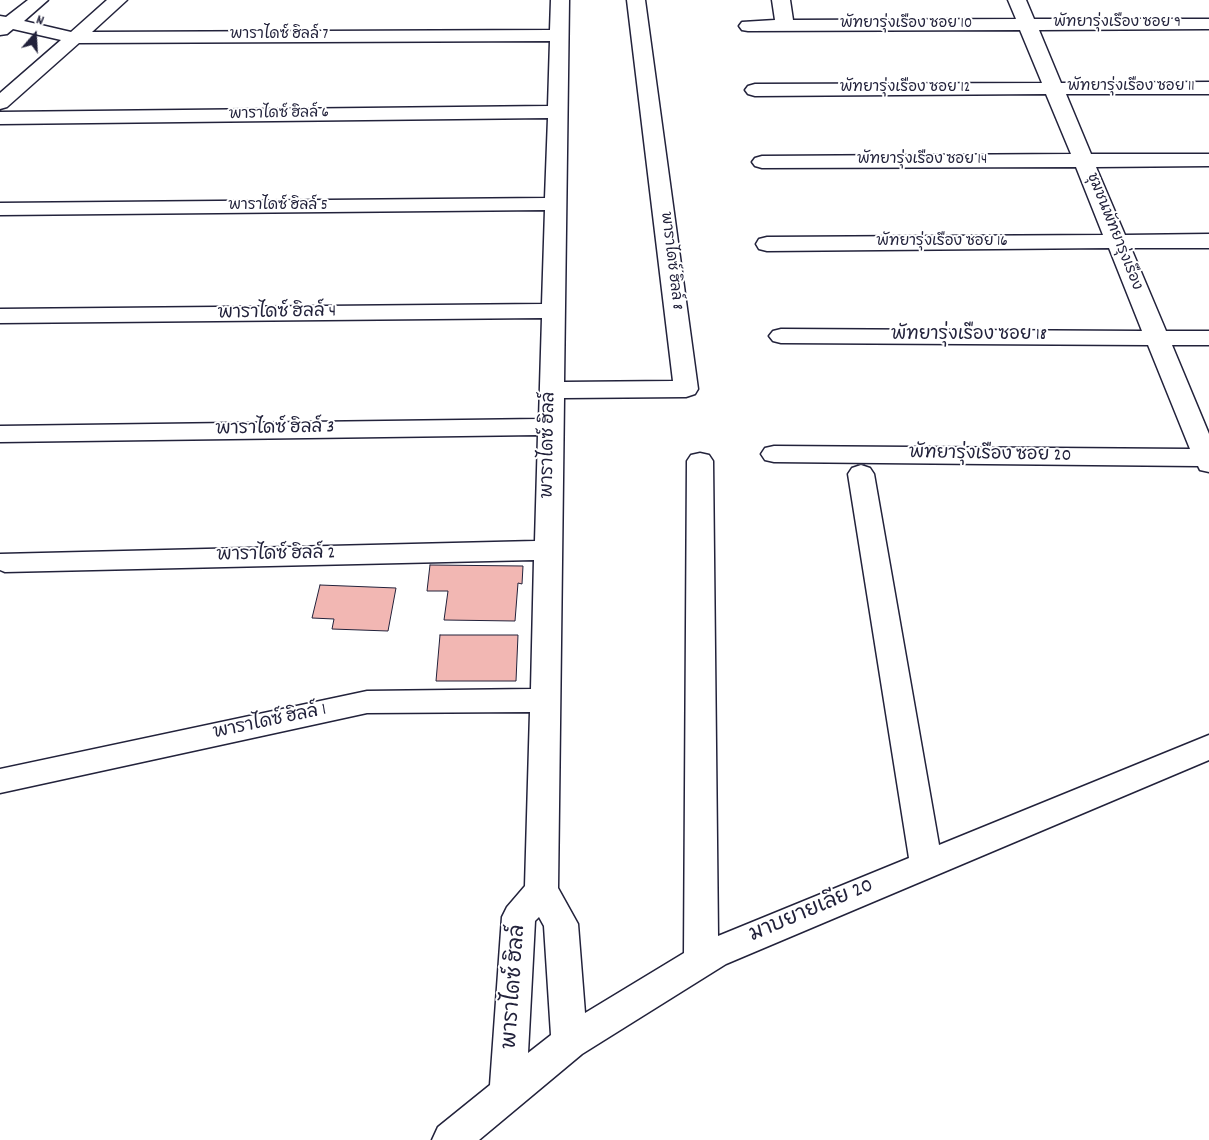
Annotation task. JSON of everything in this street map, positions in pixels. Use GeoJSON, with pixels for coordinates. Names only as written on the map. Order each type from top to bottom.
{"type":"FeatureCollection","features":[{"type":"Feature","properties":{"kind":"street"},"geometry":{"type":"LineString","coordinates":[[4,25],[39,0]]}},
{"type":"Feature","properties":{"kind":"street"},"geometry":{"type":"LineString","coordinates":[[0,103],[118,0]]}},
{"type":"Feature","properties":{"kind":"street","name":"พาราไดซ์ ฮิลล์"},"geometry":{"type":"LineString","coordinates":[[560,0],[541,890],[561,924],[569,1042]]}},
{"type":"Feature","properties":{"kind":"street","name":"พาราไดซ์ ฮิลล์ 8"},"geometry":{"type":"LineString","coordinates":[[551,390],[686,389],[636,0]]}},
{"type":"Feature","properties":{"kind":"street"},"geometry":{"type":"LineString","coordinates":[[781,0],[785,26]]}},
{"type":"Feature","properties":{"kind":"street","name":"ชุมชนพัทยารุ่งเรือง"},"geometry":{"type":"LineString","coordinates":[[1017,0],[1208,460]]}},
{"type":"Feature","properties":{"kind":"street","name":"พัทยารุ่งเรือง ซอย 9"},"geometry":{"type":"LineString","coordinates":[[1027,25],[1206,24]]}},
{"type":"Feature","properties":{"kind":"street","name":"พาราไดซ์ ฮิลล์ 7"},"geometry":{"type":"LineString","coordinates":[[4,25],[74,38],[559,34]]}},
{"type":"Feature","properties":{"kind":"street","name":"พัทยารุ่งเรือง ซอย 10"},"geometry":{"type":"LineString","coordinates":[[748,26],[1027,25]]}},
{"type":"Feature","properties":{"kind":"street","name":"พัทยารุ่งเรือง ซอย 11"},"geometry":{"type":"LineString","coordinates":[[1054,89],[1209,88]]}},
{"type":"Feature","properties":{"kind":"street","name":"พัทยารุ่งเรือง ซอย 12"},"geometry":{"type":"LineString","coordinates":[[756,90],[1054,89]]}},
{"type":"Feature","properties":{"kind":"street","name":"พาราไดซ์ ฮิลล์ 6"},"geometry":{"type":"LineString","coordinates":[[0,118],[557,112]]}},
{"type":"Feature","properties":{"kind":"street","name":"พัทยารุ่งเรือง ซอย 14"},"geometry":{"type":"LineString","coordinates":[[762,162],[1209,160]]}},
{"type":"Feature","properties":{"kind":"street","name":"พาราไดซ์ ฮิลล์ 5"},"geometry":{"type":"LineString","coordinates":[[0,209],[556,204]]}},
{"type":"Feature","properties":{"kind":"street","name":"พัทยารุ่งเรือง ซอย 16"},"geometry":{"type":"LineString","coordinates":[[767,244],[1209,241]]}},
{"type":"Feature","properties":{"kind":"street","name":"พาราไดซ์ ฮิลล์ 4"},"geometry":{"type":"LineString","coordinates":[[0,316],[553,311]]}},
{"type":"Feature","properties":{"kind":"street","name":"พัทยารุ่งเรือง ซอย 18"},"geometry":{"type":"LineString","coordinates":[[782,336],[1209,338]]}},
{"type":"Feature","properties":{"kind":"street","name":"พาราไดซ์ ฮิลล์ 3"},"geometry":{"type":"LineString","coordinates":[[0,434],[550,427]]}},
{"type":"Feature","properties":{"kind":"street","name":"พัทยารุ่งเรือง ซอย 20"},"geometry":{"type":"LineString","coordinates":[[774,454],[1208,460]]}},
{"type":"Feature","properties":{"kind":"street"},"geometry":{"type":"LineString","coordinates":[[700,461],[702,960]]}},
{"type":"Feature","properties":{"kind":"street"},"geometry":{"type":"LineString","coordinates":[[861,474],[926,865]]}},
{"type":"Feature","properties":{"kind":"street","name":"พาราไดซ์ ฮิลล์ 2"},"geometry":{"type":"LineString","coordinates":[[5,562],[548,550]]}},
{"type":"Feature","properties":{"kind":"street","name":"พาราไดซ์ ฮิลล์ 1"},"geometry":{"type":"LineString","coordinates":[[0,781],[367,702],[544,700]]}},
{"type":"Feature","properties":{"kind":"street","name":"มาบยายเลีย 20"},"geometry":{"type":"LineString","coordinates":[[451,1140],[569,1042],[702,960],[1209,747]]}},
{"type":"Feature","properties":{"kind":"street","name":"พาราไดซ์ ฮิลล์"},"geometry":{"type":"LineString","coordinates":[[508,1091],[519,918],[541,890]]}},
{"type":"Feature","properties":{"kind":"building"},"geometry":{"type":"Polygon","coordinates":[[[430,565],[523,566],[522,584],[518,583],[515,621],[444,620],[448,591],[427,591],[430,565]]]}},
{"type":"Feature","properties":{"kind":"building"},"geometry":{"type":"Polygon","coordinates":[[[320,585],[396,588],[388,631],[332,629],[334,619],[312,618],[320,585]]]}},
{"type":"Feature","properties":{"kind":"building"},"geometry":{"type":"Polygon","coordinates":[[[440,635],[518,635],[516,681],[436,681],[440,635]]]}}]}
